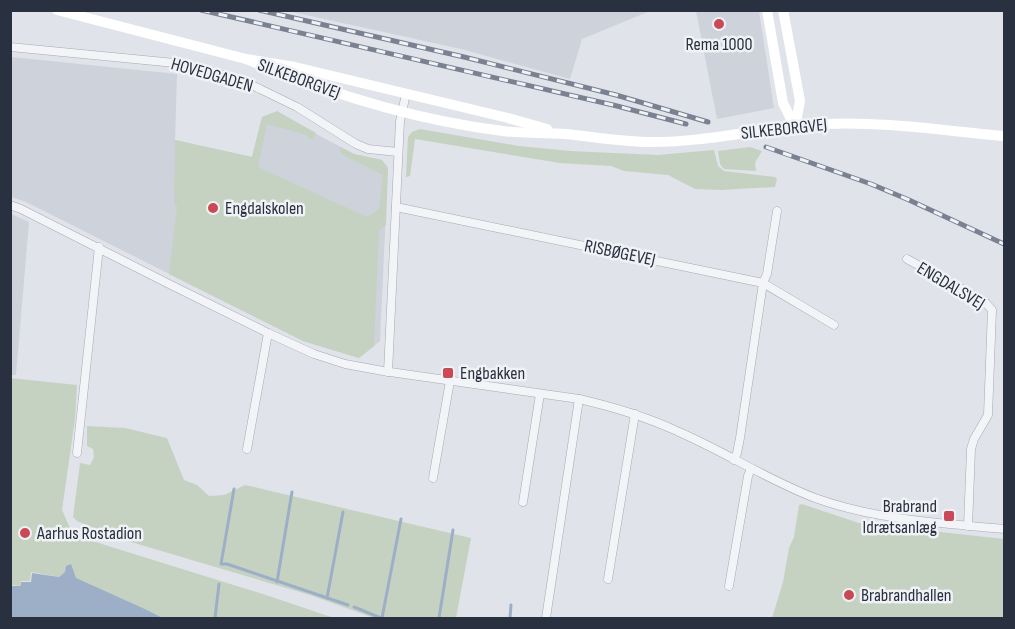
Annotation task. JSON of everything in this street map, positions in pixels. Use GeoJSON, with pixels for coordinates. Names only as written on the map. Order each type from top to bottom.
{"type":"FeatureCollection","features":[{"type":"Feature","properties":{"kind":"main road","name":"SILKEBORGVEJ"},"geometry":{"type":"LineString","coordinates":[[57,10],[246,59],[295,67],[508,118],[564,134]]}},
{"type":"Feature","properties":{"kind":"main road"},"geometry":{"type":"LineString","coordinates":[[767,10],[783,104],[795,127]]}},
{"type":"Feature","properties":{"kind":"main road"},"geometry":{"type":"LineString","coordinates":[[783,10],[800,101],[795,127]]}},
{"type":"Feature","properties":{"kind":"main road","name":"SILKEBORGVEJ"},"geometry":{"type":"LineString","coordinates":[[246,59],[338,94],[460,125],[506,132],[564,134],[652,142],[685,141],[823,124],[855,124],[1005,136]]}},
{"type":"Feature","properties":{"kind":"street","name":"HOVEDGADEN"},"geometry":{"type":"LineString","coordinates":[[10,47],[175,63],[220,74],[240,80],[297,107],[356,144],[368,149],[398,152]]}},
{"type":"Feature","properties":{"kind":"street"},"geometry":{"type":"LineString","coordinates":[[388,372],[398,152],[400,122],[406,94]]}},
{"type":"Feature","properties":{"kind":"street"},"geometry":{"type":"LineString","coordinates":[[10,206],[21,209],[314,354],[345,364],[388,372],[579,399],[635,414],[680,432],[800,492],[859,511],[901,519],[1005,529]]}},
{"type":"Feature","properties":{"kind":"street","name":"RISBØGEVEJ"},"geometry":{"type":"LineString","coordinates":[[396,207],[763,283],[834,325]]}},
{"type":"Feature","properties":{"kind":"street"},"geometry":{"type":"LineString","coordinates":[[734,460],[740,438],[763,283],[767,274],[777,210]]}},
{"type":"Feature","properties":{"kind":"street"},"geometry":{"type":"LineString","coordinates":[[77,453],[99,247]]}},
{"type":"Feature","properties":{"kind":"street","name":"ENGDALSVEJ"},"geometry":{"type":"LineString","coordinates":[[907,259],[984,302],[992,310],[988,415],[971,449],[968,526]]}},
{"type":"Feature","properties":{"kind":"street"},"geometry":{"type":"LineString","coordinates":[[246,449],[268,333]]}},
{"type":"Feature","properties":{"kind":"street"},"geometry":{"type":"LineString","coordinates":[[433,478],[450,381]]}},
{"type":"Feature","properties":{"kind":"street"},"geometry":{"type":"LineString","coordinates":[[523,502],[540,394]]}},
{"type":"Feature","properties":{"kind":"street"},"geometry":{"type":"LineString","coordinates":[[546,618],[579,399]]}},
{"type":"Feature","properties":{"kind":"street"},"geometry":{"type":"LineString","coordinates":[[608,579],[635,414]]}},
{"type":"Feature","properties":{"kind":"street"},"geometry":{"type":"LineString","coordinates":[[729,586],[751,469]]}},
{"type":"Feature","properties":{"kind":"shaded area"},"geometry":{"type":"Polygon","coordinates":[[[650,10],[582,39],[570,79],[461,49],[288,11],[650,10]]]}},
{"type":"Feature","properties":{"kind":"shaded area"},"geometry":{"type":"Polygon","coordinates":[[[696,11],[759,11],[774,108],[717,119],[696,11]]]}},
{"type":"Feature","properties":{"kind":"shaded area","name":"Engdalskolen"},"geometry":{"type":"Polygon","coordinates":[[[11,57],[177,74],[175,140],[252,157],[262,117],[307,129],[354,154],[382,160],[388,168],[380,341],[359,358],[303,341],[26,202],[11,197],[11,57]]]}},
{"type":"Feature","properties":{"kind":"shaded area"},"geometry":{"type":"Polygon","coordinates":[[[11,214],[29,222],[16,375],[10,375],[11,214]]]}},
{"type":"Feature","properties":{"kind":"green space"},"geometry":{"type":"Polygon","coordinates":[[[277,111],[316,133],[312,140],[304,134],[267,124],[258,167],[367,217],[379,209],[383,175],[341,154],[340,147],[354,154],[382,160],[388,168],[386,225],[379,230],[374,346],[359,358],[303,341],[169,274],[177,206],[174,204],[175,140],[252,157],[262,117],[277,111]]]}},
{"type":"Feature","properties":{"kind":"green space"},"geometry":{"type":"Polygon","coordinates":[[[420,129],[519,146],[570,151],[658,155],[714,150],[718,166],[724,171],[777,179],[775,187],[695,189],[668,175],[624,171],[611,166],[560,163],[415,139],[410,176],[406,177],[408,137],[412,132],[420,129]]]}},
{"type":"Feature","properties":{"kind":"green space"},"geometry":{"type":"Polygon","coordinates":[[[750,147],[762,151],[755,163],[756,171],[724,169],[720,164],[718,151],[750,147]]]}},
{"type":"Feature","properties":{"kind":"green space"},"geometry":{"type":"Polygon","coordinates":[[[10,378],[77,385],[75,419],[62,510],[73,535],[334,618],[163,618],[65,572],[59,577],[31,572],[30,581],[21,581],[21,586],[11,585],[10,378]]]}},
{"type":"Feature","properties":{"kind":"green space"},"geometry":{"type":"Polygon","coordinates":[[[87,426],[125,428],[167,438],[184,480],[197,485],[209,496],[224,495],[245,485],[471,538],[456,618],[374,618],[310,595],[114,537],[77,521],[73,517],[80,463],[90,465],[94,457],[93,449],[87,446],[87,426]]]}},
{"type":"Feature","properties":{"kind":"green space"},"geometry":{"type":"Polygon","coordinates":[[[802,504],[859,523],[1004,539],[1004,618],[772,618],[783,582],[789,548],[794,537],[799,505],[802,504]]]}},
{"type":"Feature","properties":{"kind":"water"},"geometry":{"type":"Polygon","coordinates":[[[71,564],[76,578],[163,618],[11,618],[11,586],[21,586],[21,582],[31,582],[32,573],[59,577],[65,572],[66,566],[71,564]]]}},
{"type":"Feature","properties":{"kind":"waterway"},"geometry":{"type":"LineString","coordinates":[[234,489],[221,564],[227,564],[348,605]]}},
{"type":"Feature","properties":{"kind":"waterway"},"geometry":{"type":"LineString","coordinates":[[277,582],[292,492]]}},
{"type":"Feature","properties":{"kind":"waterway"},"geometry":{"type":"LineString","coordinates":[[327,598],[343,512]]}},
{"type":"Feature","properties":{"kind":"waterway"},"geometry":{"type":"LineString","coordinates":[[382,618],[401,519]]}},
{"type":"Feature","properties":{"kind":"waterway"},"geometry":{"type":"LineString","coordinates":[[439,618],[453,530]]}},
{"type":"Feature","properties":{"kind":"waterway"},"geometry":{"type":"LineString","coordinates":[[215,618],[219,584]]}},
{"type":"Feature","properties":{"kind":"waterway"},"geometry":{"type":"LineString","coordinates":[[510,618],[511,605]]}},
{"type":"Feature","properties":{"kind":"waterway"},"geometry":{"type":"LineString","coordinates":[[354,607],[381,618]]}},
{"type":"Feature","properties":{"kind":"railway"},"geometry":{"type":"LineString","coordinates":[[201,10],[686,124]]}},
{"type":"Feature","properties":{"kind":"railway"},"geometry":{"type":"LineString","coordinates":[[259,10],[464,57],[616,95],[708,122]]}},
{"type":"Feature","properties":{"kind":"railway"},"geometry":{"type":"LineString","coordinates":[[766,147],[871,184],[1004,244]]}},
{"type":"Feature","properties":{"kind":"place","name":"Rema 1000"},"geometry":{"type":"Point","coordinates":[719,24]}},
{"type":"Feature","properties":{"kind":"place","name":"Engdalskolen"},"geometry":{"type":"Point","coordinates":[213,208]}},
{"type":"Feature","properties":{"kind":"place","name":"Engbakken"},"geometry":{"type":"Point","coordinates":[448,373]}},
{"type":"Feature","properties":{"kind":"place","name":"Brabrand Idrætsanlæg"},"geometry":{"type":"Point","coordinates":[949,516]}},
{"type":"Feature","properties":{"kind":"place","name":"Aarhus Rostadion"},"geometry":{"type":"Point","coordinates":[25,533]}},
{"type":"Feature","properties":{"kind":"place","name":"Brabrandhallen"},"geometry":{"type":"Point","coordinates":[849,595]}}]}
